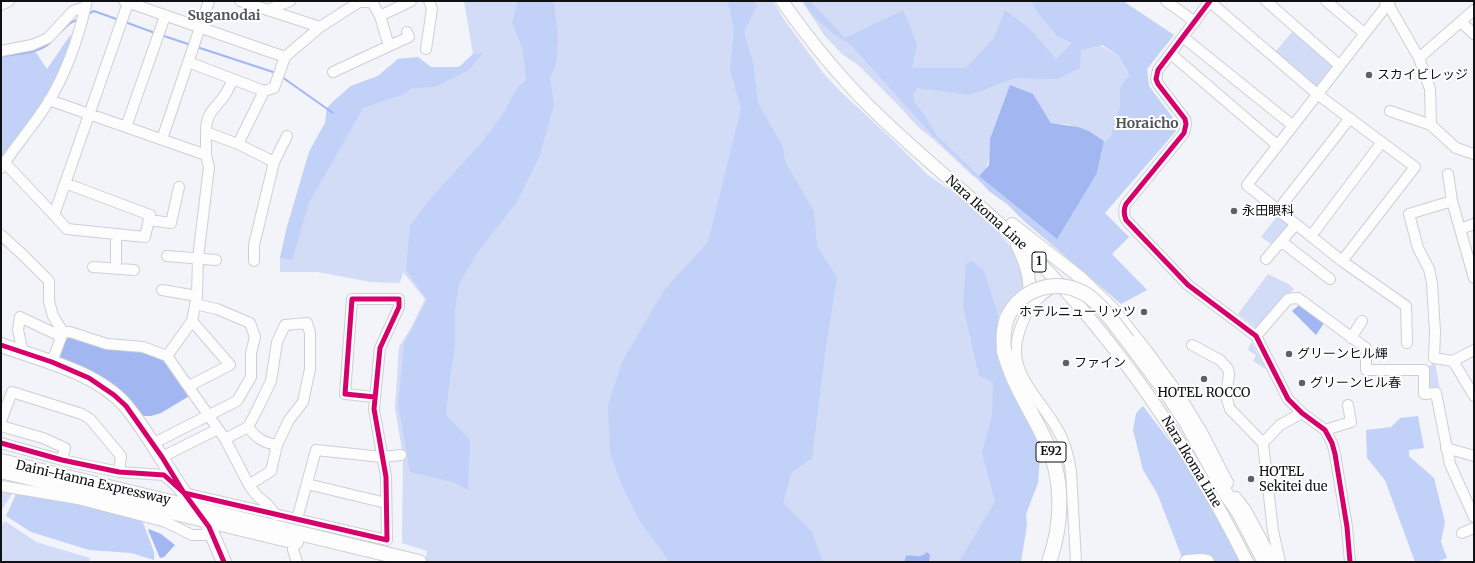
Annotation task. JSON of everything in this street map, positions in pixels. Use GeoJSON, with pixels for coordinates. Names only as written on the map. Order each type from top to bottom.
{"type":"FeatureCollection","features":[{"type":"Feature","properties":{"kind":"highway","name":"E92"},"geometry":{"type":"LineString","coordinates":[[1049,562],[1054,545],[1058,519],[1059,497],[1056,468],[1046,440],[1012,377],[1004,351],[1003,340],[1004,328],[1012,310],[1027,294],[1037,289],[1052,286],[1069,287],[1088,296],[1101,308],[1128,341],[1188,425],[1228,493],[1235,513]]}},
{"type":"Feature","properties":{"kind":"highway"},"geometry":{"type":"LineString","coordinates":[[1,345],[52,362],[89,378],[114,395],[126,406],[162,457],[186,496]]}},
{"type":"Feature","properties":{"kind":"highway","name":"Daini-Hanna Expressway"},"geometry":{"type":"LineString","coordinates":[[1,461],[419,562]]}},
{"type":"Feature","properties":{"kind":"highway","name":"Daini-Hanna Expressway"},"geometry":{"type":"LineString","coordinates":[[1,471],[380,562]]}},
{"type":"Feature","properties":{"kind":"highway"},"geometry":{"type":"LineString","coordinates":[[1235,513],[1258,562]]}},
{"type":"Feature","properties":{"kind":"highway"},"geometry":{"type":"LineString","coordinates":[[1235,513],[1265,562]]}},
{"type":"Feature","properties":{"kind":"highway"},"geometry":{"type":"LineString","coordinates":[[211,531],[224,562]]}},
{"type":"Feature","properties":{"kind":"highway"},"geometry":{"type":"LineString","coordinates":[[1187,562],[1207,562]]}},
{"type":"Feature","properties":{"kind":"main road","name":"Nara Ikoma Line"},"geometry":{"type":"LineString","coordinates":[[782,1],[817,48],[869,106],[1012,230],[1044,255],[1092,309],[1138,368],[1183,432],[1235,513]]}},
{"type":"Feature","properties":{"kind":"main road","name":"Nara Ikoma Line"},"geometry":{"type":"LineString","coordinates":[[792,1],[819,38],[870,96],[1012,230],[1121,356],[1152,398],[1206,484],[1247,562]]}},
{"type":"Feature","properties":{"kind":"main road","name":"Nara Ikoma Line"},"geometry":{"type":"LineString","coordinates":[[1012,230],[1081,278],[1117,314],[1146,351],[1191,414],[1210,448],[1228,493]]}},
{"type":"Feature","properties":{"kind":"main road"},"geometry":{"type":"LineString","coordinates":[[1012,230],[1029,274],[1030,308]]}},
{"type":"Feature","properties":{"kind":"main road"},"geometry":{"type":"LineString","coordinates":[[1030,308],[1039,295],[1051,288],[1057,288],[1071,298]]}},
{"type":"Feature","properties":{"kind":"street"},"geometry":{"type":"LineString","coordinates":[[1,5],[9,1]]}},
{"type":"Feature","properties":{"kind":"street"},"geometry":{"type":"LineString","coordinates":[[162,139],[209,1]]}},
{"type":"Feature","properties":{"kind":"street"},"geometry":{"type":"LineString","coordinates":[[240,1],[320,27]]}},
{"type":"Feature","properties":{"kind":"street"},"geometry":{"type":"LineString","coordinates":[[267,10],[290,1]]}},
{"type":"Feature","properties":{"kind":"street"},"geometry":{"type":"LineString","coordinates":[[380,16],[411,1]]}},
{"type":"Feature","properties":{"kind":"street"},"geometry":{"type":"LineString","coordinates":[[426,49],[432,9],[429,1]]}},
{"type":"Feature","properties":{"kind":"street"},"geometry":{"type":"LineString","coordinates":[[1166,1],[1194,22]]}},
{"type":"Feature","properties":{"kind":"street"},"geometry":{"type":"LineString","coordinates":[[1342,261],[1415,166],[1317,94],[1209,1],[1158,70],[1156,79],[1158,84],[1185,119],[1186,128],[1184,133],[1126,204],[1124,208],[1124,216],[1126,220],[1188,285],[1256,336],[1288,399],[1302,413],[1325,430],[1332,443],[1335,454],[1347,527],[1350,562]]}},
{"type":"Feature","properties":{"kind":"street"},"geometry":{"type":"LineString","coordinates":[[1266,1],[1339,65]]}},
{"type":"Feature","properties":{"kind":"street"},"geometry":{"type":"LineString","coordinates":[[1326,1],[1364,33]]}},
{"type":"Feature","properties":{"kind":"street"},"geometry":{"type":"LineString","coordinates":[[54,215],[90,114],[126,2],[285,57]]}},
{"type":"Feature","properties":{"kind":"street"},"geometry":{"type":"LineString","coordinates":[[188,62],[264,91],[274,88],[285,57],[320,27],[359,2],[372,2],[380,16],[389,46]]}},
{"type":"Feature","properties":{"kind":"street"},"geometry":{"type":"LineString","coordinates":[[1407,343],[1406,306],[1342,261],[1246,185],[1388,2],[1419,58],[1430,89],[1431,124]]}},
{"type":"Feature","properties":{"kind":"street"},"geometry":{"type":"LineString","coordinates":[[65,183],[150,215],[145,237],[67,229],[3,166],[50,100],[68,63],[83,19],[86,4]]}},
{"type":"Feature","properties":{"kind":"street"},"geometry":{"type":"LineString","coordinates":[[1,51],[32,46],[48,38],[73,11],[86,4]]}},
{"type":"Feature","properties":{"kind":"street"},"geometry":{"type":"LineString","coordinates":[[1419,58],[1474,10]]}},
{"type":"Feature","properties":{"kind":"street"},"geometry":{"type":"LineString","coordinates":[[126,127],[165,16]]}},
{"type":"Feature","properties":{"kind":"street"},"geometry":{"type":"LineString","coordinates":[[1461,22],[1474,34]]}},
{"type":"Feature","properties":{"kind":"street"},"geometry":{"type":"LineString","coordinates":[[333,72],[409,37],[407,32]]}},
{"type":"Feature","properties":{"kind":"street"},"geometry":{"type":"LineString","coordinates":[[1183,37],[1292,125]]}},
{"type":"Feature","properties":{"kind":"street"},"geometry":{"type":"LineString","coordinates":[[1171,54],[1277,145]]}},
{"type":"Feature","properties":{"kind":"street"},"geometry":{"type":"LineString","coordinates":[[167,356],[192,321],[196,300],[198,258],[209,167],[206,155],[206,121],[216,105],[224,96],[233,79]]}},
{"type":"Feature","properties":{"kind":"street"},"geometry":{"type":"LineString","coordinates":[[238,144],[264,91]]}},
{"type":"Feature","properties":{"kind":"street"},"geometry":{"type":"LineString","coordinates":[[50,100],[206,155]]}},
{"type":"Feature","properties":{"kind":"street"},"geometry":{"type":"LineString","coordinates":[[1390,111],[1431,124],[1456,148],[1474,153]]}},
{"type":"Feature","properties":{"kind":"street"},"geometry":{"type":"LineString","coordinates":[[1278,210],[1350,118]]}},
{"type":"Feature","properties":{"kind":"street"},"geometry":{"type":"LineString","coordinates":[[206,132],[238,144],[274,162]]}},
{"type":"Feature","properties":{"kind":"street"},"geometry":{"type":"LineString","coordinates":[[254,261],[254,245],[274,162],[287,136]]}},
{"type":"Feature","properties":{"kind":"street"},"geometry":{"type":"LineString","coordinates":[[1310,236],[1382,142]]}},
{"type":"Feature","properties":{"kind":"street"},"geometry":{"type":"LineString","coordinates":[[1448,174],[1452,201],[1474,278]]}},
{"type":"Feature","properties":{"kind":"street"},"geometry":{"type":"LineString","coordinates":[[149,220],[171,224],[179,187]]}},
{"type":"Feature","properties":{"kind":"street"},"geometry":{"type":"LineString","coordinates":[[1452,201],[1410,214],[1418,248],[1429,269],[1432,283],[1435,332],[1434,358],[1453,361],[1474,350]]}},
{"type":"Feature","properties":{"kind":"street"},"geometry":{"type":"LineString","coordinates":[[1266,260],[1296,224]]}},
{"type":"Feature","properties":{"kind":"street"},"geometry":{"type":"LineString","coordinates":[[1460,229],[1474,224]]}},
{"type":"Feature","properties":{"kind":"street"},"geometry":{"type":"LineString","coordinates":[[116,234],[116,268]]}},
{"type":"Feature","properties":{"kind":"street"},"geometry":{"type":"LineString","coordinates":[[1,235],[49,281],[49,301],[53,316],[64,332]]}},
{"type":"Feature","properties":{"kind":"street"},"geometry":{"type":"LineString","coordinates":[[1282,242],[1330,279]]}},
{"type":"Feature","properties":{"kind":"street"},"geometry":{"type":"LineString","coordinates":[[167,256],[216,260]]}},
{"type":"Feature","properties":{"kind":"street"},"geometry":{"type":"LineString","coordinates":[[93,267],[134,270]]}},
{"type":"Feature","properties":{"kind":"street"},"geometry":{"type":"LineString","coordinates":[[152,444],[237,401],[251,377],[251,353],[255,337],[250,323],[196,300],[162,290]]}},
{"type":"Feature","properties":{"kind":"street"},"geometry":{"type":"LineString","coordinates":[[1256,336],[1288,300],[1298,298],[1366,348],[1366,370],[1424,370],[1424,394],[1436,393],[1450,464],[1474,517]]}},
{"type":"Feature","properties":{"kind":"street"},"geometry":{"type":"LineString","coordinates":[[1,443],[62,460],[119,472],[164,475],[186,496],[277,517],[297,519],[387,540],[386,477],[374,409],[376,397],[380,348],[399,307],[399,299],[352,299],[345,394],[376,397]]}},
{"type":"Feature","properties":{"kind":"street"},"geometry":{"type":"LineString","coordinates":[[1030,308],[1017,339],[1017,362],[1026,383],[1056,427],[1063,440],[1068,456],[1076,562]]}},
{"type":"Feature","properties":{"kind":"street"},"geometry":{"type":"LineString","coordinates":[[23,353],[18,330],[20,317],[58,335],[64,332],[70,332],[107,344],[143,346],[167,356],[225,439],[249,485],[257,496],[267,504],[277,517]]}},
{"type":"Feature","properties":{"kind":"street"},"geometry":{"type":"LineString","coordinates":[[189,386],[230,365],[192,321]]}},
{"type":"Feature","properties":{"kind":"street"},"geometry":{"type":"LineString","coordinates":[[1351,338],[1362,321]]}},
{"type":"Feature","properties":{"kind":"street"},"geometry":{"type":"LineString","coordinates":[[225,439],[248,427],[270,381],[277,342],[285,325],[307,323],[310,333],[310,369],[303,402],[289,420],[277,445],[271,471],[249,485]]}},
{"type":"Feature","properties":{"kind":"street"},"geometry":{"type":"LineString","coordinates":[[52,362],[64,332]]}},
{"type":"Feature","properties":{"kind":"street"},"geometry":{"type":"LineString","coordinates":[[1192,344],[1220,360],[1228,369],[1229,374],[1226,396],[1230,409],[1263,443],[1274,531],[1280,562]]}},
{"type":"Feature","properties":{"kind":"street"},"geometry":{"type":"LineString","coordinates":[[1453,361],[1474,396]]}},
{"type":"Feature","properties":{"kind":"street"},"geometry":{"type":"LineString","coordinates":[[1,421],[12,392],[82,414],[90,419],[121,456],[119,472]]}},
{"type":"Feature","properties":{"kind":"street"},"geometry":{"type":"LineString","coordinates":[[1325,430],[1351,422],[1348,405]]}},
{"type":"Feature","properties":{"kind":"street"},"geometry":{"type":"LineString","coordinates":[[1263,443],[1280,425],[1302,413]]}},
{"type":"Feature","properties":{"kind":"street"},"geometry":{"type":"LineString","coordinates":[[1,426],[42,438],[65,448],[62,460]]}},
{"type":"Feature","properties":{"kind":"street"},"geometry":{"type":"LineString","coordinates":[[248,427],[256,437],[268,443],[277,445]]}},
{"type":"Feature","properties":{"kind":"street"},"geometry":{"type":"LineString","coordinates":[[162,457],[218,429]]}},
{"type":"Feature","properties":{"kind":"street"},"geometry":{"type":"LineString","coordinates":[[1446,448],[1474,456]]}},
{"type":"Feature","properties":{"kind":"street"},"geometry":{"type":"LineString","coordinates":[[297,519],[316,450],[382,457],[400,456]]}},
{"type":"Feature","properties":{"kind":"street"},"geometry":{"type":"LineString","coordinates":[[307,484],[386,503]]}},
{"type":"Feature","properties":{"kind":"street"},"geometry":{"type":"LineString","coordinates":[[1,486],[47,493],[84,501],[166,522],[192,535],[211,531]]}},
{"type":"Feature","properties":{"kind":"street"},"geometry":{"type":"LineString","coordinates":[[1228,493],[1246,510],[1274,562]]}},
{"type":"Feature","properties":{"kind":"street"},"geometry":{"type":"LineString","coordinates":[[1462,533],[1474,528]]}},
{"type":"Feature","properties":{"kind":"street"},"geometry":{"type":"LineString","coordinates":[[293,550],[297,562]]}},
{"type":"Feature","properties":{"kind":"shaded area"},"geometry":{"type":"Polygon","coordinates":[[[464,1],[773,1],[783,18],[824,74],[841,92],[928,175],[963,199],[997,231],[1017,254],[1026,285],[1009,301],[1000,314],[996,336],[1005,562],[425,562],[427,551],[402,543],[403,456],[395,408],[399,347],[411,328],[425,299],[403,272],[400,283],[371,282],[317,272],[280,272],[280,258],[287,227],[310,150],[325,123],[327,108],[351,86],[378,76],[398,59],[418,57],[431,67],[459,67],[473,54],[464,1]]]}},
{"type":"Feature","properties":{"kind":"shaded area"},"geometry":{"type":"Polygon","coordinates":[[[518,1],[546,1],[554,3],[558,38],[556,65],[550,78],[554,104],[540,155],[517,202],[477,253],[459,284],[455,310],[455,347],[446,415],[470,440],[468,490],[453,482],[410,472],[398,405],[404,344],[427,300],[406,270],[410,226],[430,199],[484,140],[504,112],[518,87],[526,80],[523,49],[512,23],[518,1]]]}},
{"type":"Feature","properties":{"kind":"shaded area"},"geometry":{"type":"Polygon","coordinates":[[[728,1],[754,1],[757,6],[744,32],[753,62],[758,103],[783,147],[785,162],[814,211],[817,246],[837,278],[825,353],[812,458],[791,473],[783,503],[812,532],[822,560],[826,562],[670,562],[641,523],[621,484],[610,452],[608,405],[622,362],[665,289],[708,242],[741,109],[730,69],[734,31],[728,1]]]}},
{"type":"Feature","properties":{"kind":"shaded area"},"geometry":{"type":"Polygon","coordinates":[[[802,1],[1031,1],[1035,9],[1119,56],[1129,76],[1120,87],[1120,106],[1110,137],[1104,141],[1089,131],[1066,124],[1051,123],[1033,94],[990,139],[988,162],[984,172],[974,177],[918,127],[858,65],[842,54],[824,35],[802,1]]]}},
{"type":"Feature","properties":{"kind":"shaded area"},"geometry":{"type":"Polygon","coordinates":[[[803,1],[813,1],[811,2],[845,38],[903,10],[917,44],[912,68],[966,68],[994,38],[1005,10],[1030,29],[1056,59],[1072,43],[1057,36],[1035,9],[1031,1],[1123,1],[1174,35],[1147,69],[1149,86],[1176,122],[1176,131],[1105,213],[1129,237],[1112,254],[1147,290],[1121,304],[1024,221],[1007,204],[990,192],[933,136],[850,44],[817,20],[803,1]],[[1102,45],[1081,50],[1080,68],[1057,79],[1015,78],[970,95],[917,88],[913,95],[915,103],[926,117],[937,136],[979,176],[1097,173],[1104,141],[1110,137],[1120,106],[1120,87],[1129,75],[1119,56],[1102,45]]]}},
{"type":"Feature","properties":{"kind":"shaded area"},"geometry":{"type":"Polygon","coordinates":[[[1293,31],[1334,66],[1316,87],[1275,52],[1293,31]]]}},
{"type":"Feature","properties":{"kind":"shaded area"},"geometry":{"type":"Polygon","coordinates":[[[71,34],[68,52],[62,68],[45,100],[3,157],[1,156],[1,54],[33,48],[47,69],[71,34]]]}},
{"type":"Feature","properties":{"kind":"shaded area"},"geometry":{"type":"Polygon","coordinates":[[[483,53],[469,70],[435,87],[412,88],[404,94],[363,108],[309,203],[292,260],[280,258],[287,227],[306,162],[310,150],[325,123],[327,108],[351,86],[378,76],[398,59],[418,57],[431,67],[459,67],[473,54],[483,53]]]}},
{"type":"Feature","properties":{"kind":"shaded area"},"geometry":{"type":"Polygon","coordinates":[[[1010,85],[1033,94],[1051,123],[1078,127],[1089,131],[1104,141],[1097,173],[1057,239],[979,176],[989,165],[990,139],[1010,85]]]}},
{"type":"Feature","properties":{"kind":"shaded area"},"geometry":{"type":"Polygon","coordinates":[[[1278,215],[1288,222],[1288,228],[1274,246],[1261,237],[1278,215]]]}},
{"type":"Feature","properties":{"kind":"shaded area"},"geometry":{"type":"Polygon","coordinates":[[[972,261],[984,271],[998,314],[998,342],[1041,445],[1038,483],[1026,514],[1027,525],[1021,562],[959,562],[995,502],[982,453],[992,417],[993,382],[979,376],[963,306],[966,264],[972,261]]]}},
{"type":"Feature","properties":{"kind":"shaded area"},"geometry":{"type":"Polygon","coordinates":[[[1268,274],[1290,285],[1294,289],[1256,328],[1238,314],[1268,274]]]}},
{"type":"Feature","properties":{"kind":"shaded area"},"geometry":{"type":"Polygon","coordinates":[[[1299,305],[1324,323],[1316,335],[1292,311],[1299,305]]]}},
{"type":"Feature","properties":{"kind":"shaded area"},"geometry":{"type":"Polygon","coordinates":[[[69,337],[131,348],[165,358],[191,395],[161,413],[151,416],[136,416],[57,362],[66,340],[69,337]]]}},
{"type":"Feature","properties":{"kind":"shaded area"},"geometry":{"type":"Polygon","coordinates":[[[1251,342],[1267,370],[1253,361],[1256,355],[1248,350],[1251,342]]]}},
{"type":"Feature","properties":{"kind":"shaded area"},"geometry":{"type":"Polygon","coordinates":[[[1432,363],[1435,363],[1440,390],[1432,389],[1428,385],[1428,366],[1431,366],[1432,363]]]}},
{"type":"Feature","properties":{"kind":"shaded area"},"geometry":{"type":"Polygon","coordinates":[[[1143,406],[1187,464],[1227,531],[1234,551],[1241,562],[1217,562],[1206,558],[1183,560],[1157,493],[1143,470],[1133,430],[1136,413],[1143,406]]]}},
{"type":"Feature","properties":{"kind":"shaded area"},"geometry":{"type":"Polygon","coordinates":[[[1418,416],[1424,448],[1409,450],[1409,456],[1434,478],[1445,522],[1441,542],[1447,558],[1436,562],[1415,562],[1385,480],[1367,458],[1366,430],[1391,427],[1400,418],[1418,416]]]}},
{"type":"Feature","properties":{"kind":"shaded area"},"geometry":{"type":"Polygon","coordinates":[[[1,490],[14,491],[1,511],[1,490]]]}},
{"type":"Feature","properties":{"kind":"shaded area"},"geometry":{"type":"Polygon","coordinates":[[[16,494],[67,502],[142,520],[154,552],[154,560],[131,553],[89,550],[31,532],[6,516],[16,494]]]}},
{"type":"Feature","properties":{"kind":"shaded area"},"geometry":{"type":"Polygon","coordinates":[[[5,521],[36,542],[90,558],[89,562],[5,562],[1,558],[1,526],[5,521]]]}},
{"type":"Feature","properties":{"kind":"shaded area"},"geometry":{"type":"Polygon","coordinates":[[[149,529],[161,534],[175,545],[164,557],[160,558],[148,530],[149,529]]]}},
{"type":"Feature","properties":{"kind":"shaded area"},"geometry":{"type":"Polygon","coordinates":[[[927,552],[930,555],[929,562],[904,562],[906,556],[921,556],[927,552]]]}},
{"type":"Feature","properties":{"kind":"waterway"},"geometry":{"type":"LineString","coordinates":[[88,14],[94,11],[119,20]]}},
{"type":"Feature","properties":{"kind":"waterway"},"geometry":{"type":"LineString","coordinates":[[54,38],[70,23],[79,19]]}},
{"type":"Feature","properties":{"kind":"waterway"},"geometry":{"type":"LineString","coordinates":[[125,22],[155,33]]}},
{"type":"Feature","properties":{"kind":"waterway"},"geometry":{"type":"LineString","coordinates":[[161,35],[191,45]]}},
{"type":"Feature","properties":{"kind":"waterway"},"geometry":{"type":"LineString","coordinates":[[1,56],[34,51],[51,42]]}},
{"type":"Feature","properties":{"kind":"waterway"},"geometry":{"type":"LineString","coordinates":[[197,47],[276,73]]}},
{"type":"Feature","properties":{"kind":"waterway"},"geometry":{"type":"LineString","coordinates":[[282,77],[333,113]]}},
{"type":"Feature","properties":{"kind":"cycle path"},"geometry":{"type":"LineString","coordinates":[[1210,1],[1158,70],[1156,79],[1158,84],[1185,119],[1186,124],[1184,133],[1126,204],[1124,210],[1125,216],[1126,220],[1188,285],[1256,336],[1288,399],[1302,413],[1325,430],[1332,443],[1335,454],[1347,527],[1350,562]]}},
{"type":"Feature","properties":{"kind":"cycle path"},"geometry":{"type":"LineString","coordinates":[[1,443],[62,460],[119,472],[164,475],[184,493],[387,540],[386,477],[374,409],[380,348],[399,307],[399,299],[352,299],[345,394],[375,397]]}},
{"type":"Feature","properties":{"kind":"cycle path"},"geometry":{"type":"LineString","coordinates":[[1,345],[52,362],[89,378],[114,395],[126,406],[162,457],[184,493],[209,527],[224,562]]}},
{"type":"Feature","properties":{"kind":"place","name":"スカイビレッジ"},"geometry":{"type":"Point","coordinates":[1369,75]}},
{"type":"Feature","properties":{"kind":"place","name":"永田眼科"},"geometry":{"type":"Point","coordinates":[1234,211]}},
{"type":"Feature","properties":{"kind":"place","name":"ホテルニューリッツ"},"geometry":{"type":"Point","coordinates":[1144,312]}},
{"type":"Feature","properties":{"kind":"place","name":"グリーンヒル輝"},"geometry":{"type":"Point","coordinates":[1289,354]}},
{"type":"Feature","properties":{"kind":"place","name":"ファイン"},"geometry":{"type":"Point","coordinates":[1066,363]}},
{"type":"Feature","properties":{"kind":"place","name":"HOTEL ROCCO"},"geometry":{"type":"Point","coordinates":[1204,379]}},
{"type":"Feature","properties":{"kind":"place","name":"グリーンヒル春"},"geometry":{"type":"Point","coordinates":[1302,383]}},
{"type":"Feature","properties":{"kind":"place","name":"HOTEL Sekitei due"},"geometry":{"type":"Point","coordinates":[1251,479]}},
{"type":"Feature","properties":{"kind":"district","name":"Suganodai"},"geometry":{"type":"Point","coordinates":[224,16]}},
{"type":"Feature","properties":{"kind":"district","name":"Horaicho"},"geometry":{"type":"Point","coordinates":[1147,124]}}]}
